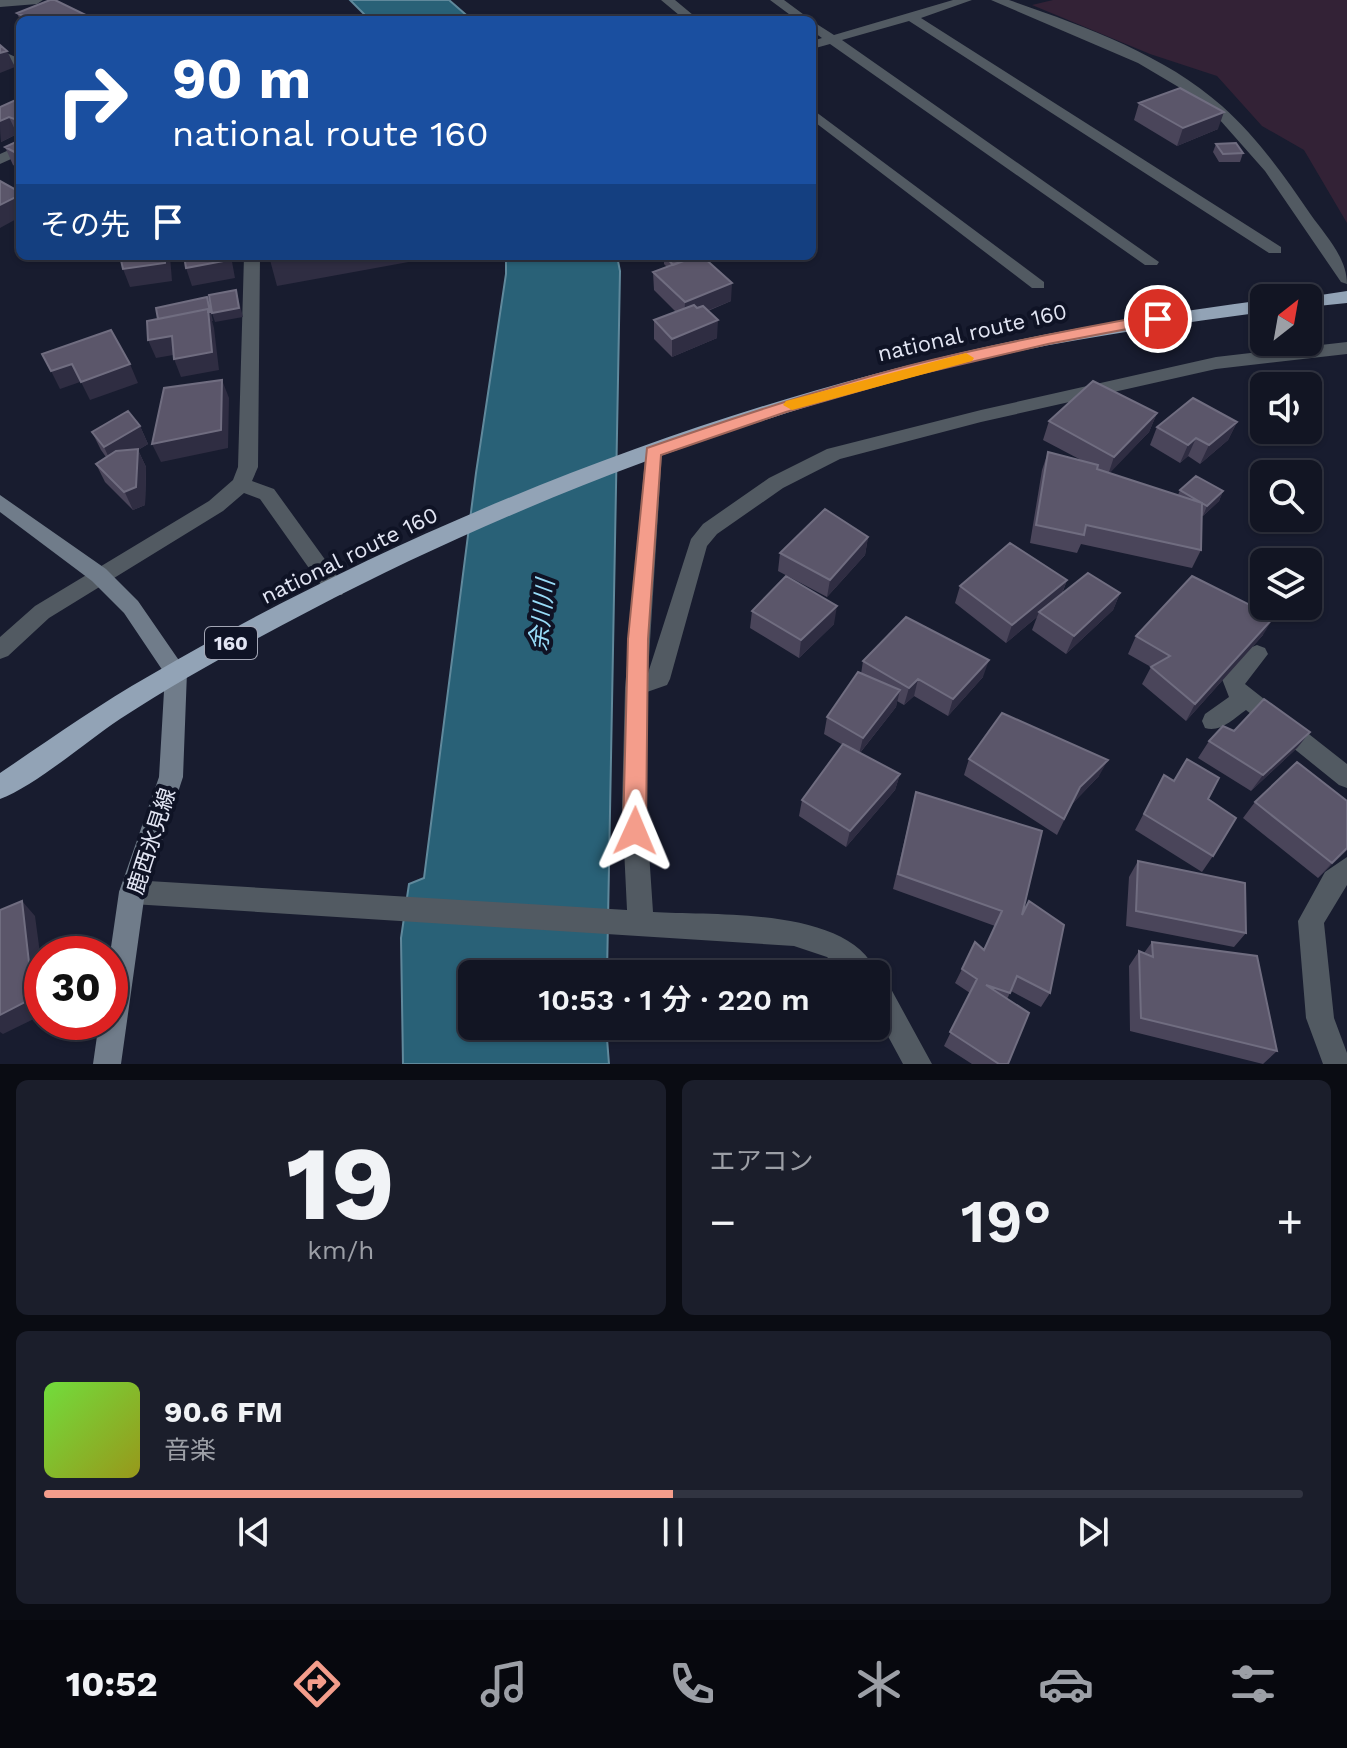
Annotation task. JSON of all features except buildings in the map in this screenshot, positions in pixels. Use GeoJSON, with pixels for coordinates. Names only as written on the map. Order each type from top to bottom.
{"type":"FeatureCollection","features":[{"type":"Feature","properties":{"kind":"highway"},"geometry":{"type":"LineString","coordinates":[[1322,300],[1347,297]]}},
{"type":"Feature","properties":{"kind":"highway","name":"national route 160"},"geometry":{"type":"LineString","coordinates":[[0,787],[176,672],[335,589],[476,522],[653,452],[780,408],[909,371],[1048,339],[1186,314],[1250,307]]}},
{"type":"Feature","properties":{"kind":"main road"},"geometry":{"type":"LineString","coordinates":[[0,502],[99,575],[131,607],[176,672]]}},
{"type":"Feature","properties":{"kind":"main road","name":"鹿西氷見線"},"geometry":{"type":"LineString","coordinates":[[107,1064],[132,892],[171,777],[176,672]]}},
{"type":"Feature","properties":{"kind":"street"},"geometry":{"type":"LineString","coordinates":[[0,3],[37,0]]}},
{"type":"Feature","properties":{"kind":"street"},"geometry":{"type":"LineString","coordinates":[[667,0],[688,16]]}},
{"type":"Feature","properties":{"kind":"street"},"geometry":{"type":"LineString","coordinates":[[776,0],[799,16]]}},
{"type":"Feature","properties":{"kind":"street"},"geometry":{"type":"LineString","coordinates":[[816,44],[966,0]]}},
{"type":"Feature","properties":{"kind":"street"},"geometry":{"type":"LineString","coordinates":[[997,0],[1175,78],[1216,107],[1254,148],[1347,279]]}},
{"type":"Feature","properties":{"kind":"street"},"geometry":{"type":"LineString","coordinates":[[911,17],[1275,250]]}},
{"type":"Feature","properties":{"kind":"street"},"geometry":{"type":"LineString","coordinates":[[816,28],[1151,262]]}},
{"type":"Feature","properties":{"kind":"street"},"geometry":{"type":"LineString","coordinates":[[816,116],[1038,285]]}},
{"type":"Feature","properties":{"kind":"street"},"geometry":{"type":"LineString","coordinates":[[0,650],[42,612],[216,506],[241,484],[248,467],[252,260]]}},
{"type":"Feature","properties":{"kind":"street"},"geometry":{"type":"LineString","coordinates":[[637,686],[659,679],[698,544],[710,529],[776,483],[834,454],[981,416],[1216,363],[1347,348]]}},
{"type":"Feature","properties":{"kind":"street"},"geometry":{"type":"LineString","coordinates":[[641,925],[634,860],[637,686],[653,452]]}},
{"type":"Feature","properties":{"kind":"street"},"geometry":{"type":"LineString","coordinates":[[241,484],[267,494],[335,589]]}},
{"type":"Feature","properties":{"kind":"street"},"geometry":{"type":"LineString","coordinates":[[1257,654],[1233,679],[1235,689],[1347,778]]}},
{"type":"Feature","properties":{"kind":"street"},"geometry":{"type":"LineString","coordinates":[[1213,721],[1246,698]]}},
{"type":"Feature","properties":{"kind":"street"},"geometry":{"type":"LineString","coordinates":[[1337,1064],[1320,1018],[1311,921],[1334,880],[1347,869]]}},
{"type":"Feature","properties":{"kind":"street"},"geometry":{"type":"LineString","coordinates":[[132,892],[794,933],[835,947],[849,960]]}},
{"type":"Feature","properties":{"kind":"street"},"geometry":{"type":"LineString","coordinates":[[890,1013],[918,1064]]}},
{"type":"Feature","properties":{"kind":"shaded area"},"geometry":{"type":"Polygon","coordinates":[[[1053,0],[1347,0],[1347,223],[1304,150],[1262,126],[1217,76],[1150,54],[1032,5],[1053,0]]]}},
{"type":"Feature","properties":{"kind":"water"},"geometry":{"type":"Polygon","coordinates":[[[350,0],[449,0],[467,16],[366,16],[350,0]]]}},
{"type":"Feature","properties":{"kind":"water","name":"余川川"},"geometry":{"type":"Polygon","coordinates":[[[506,260],[618,260],[607,960],[458,960],[458,1040],[607,1040],[609,1064],[403,1064],[401,938],[409,884],[424,878],[506,260]]]}},
{"type":"Feature","properties":{"kind":"slow traffic"},"geometry":{"type":"LineString","coordinates":[[792,405],[966,358]]}},
{"type":"Feature","properties":{"kind":"route"},"geometry":{"type":"LineString","coordinates":[[635,831],[638,639],[653,452],[780,408],[909,371],[1048,339],[1158,319]]}}]}
